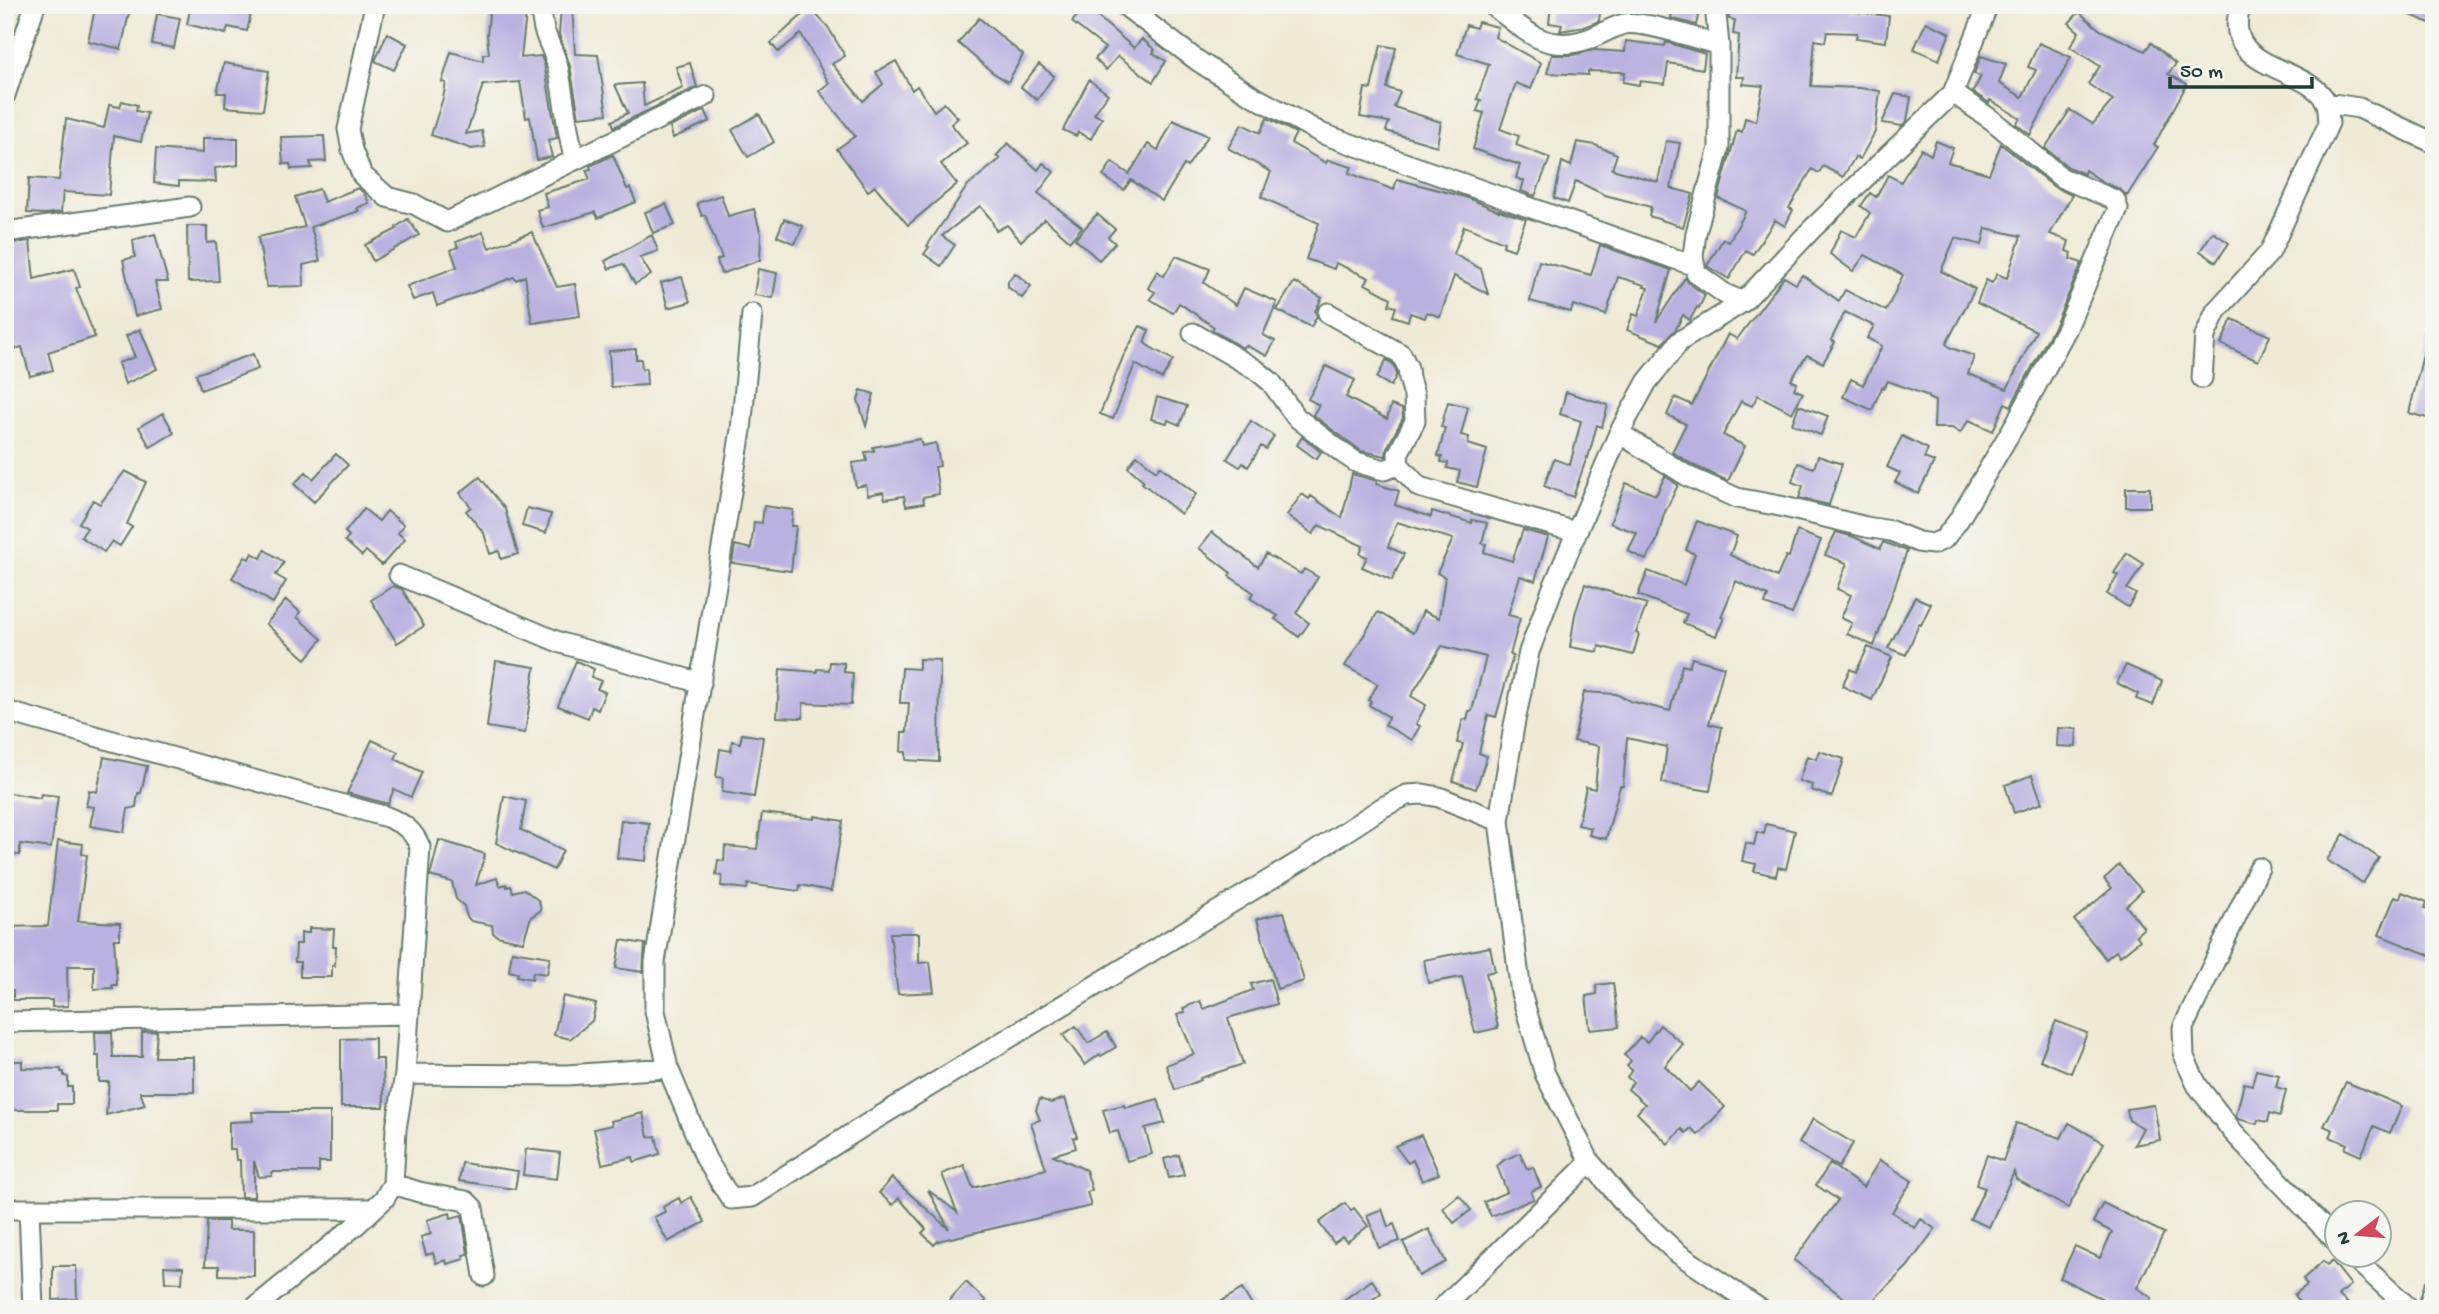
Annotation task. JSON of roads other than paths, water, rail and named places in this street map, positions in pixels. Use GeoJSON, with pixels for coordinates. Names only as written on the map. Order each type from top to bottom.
{"type":"FeatureCollection","features":[{"type":"Feature","properties":{"kind":"street"},"geometry":{"type":"LineString","coordinates":[[5,95],[35,5]]}},
{"type":"Feature","properties":{"kind":"street"},"geometry":{"type":"LineString","coordinates":[[375,5],[348,129],[352,150],[362,175],[387,197],[414,204],[447,222],[706,96]]}},
{"type":"Feature","properties":{"kind":"street"},"geometry":{"type":"LineString","coordinates":[[542,5],[541,24],[557,64],[568,139],[575,160]]}},
{"type":"Feature","properties":{"kind":"street"},"geometry":{"type":"LineString","coordinates":[[1124,5],[1198,61],[1251,95],[1323,134],[1695,266]]}},
{"type":"Feature","properties":{"kind":"street"},"geometry":{"type":"LineString","coordinates":[[1492,5],[1527,32],[1550,43],[1577,43],[1623,24],[1643,24],[1719,45]]}},
{"type":"Feature","properties":{"kind":"street"},"geometry":{"type":"LineString","coordinates":[[1715,5],[1719,45],[1718,148],[1693,249],[1696,273],[1725,294],[1743,302]]}},
{"type":"Feature","properties":{"kind":"street"},"geometry":{"type":"LineString","coordinates":[[1760,1309],[1676,1252],[1626,1205],[1590,1161],[1545,1074],[1521,993],[1499,821],[1514,726],[1529,652],[1576,532],[1619,433],[1647,382],[1680,341],[1743,302],[1811,230],[1953,93],[1988,5]]}},
{"type":"Feature","properties":{"kind":"street"},"geometry":{"type":"LineString","coordinates":[[2241,5],[2236,28],[2251,53],[2271,67],[2308,83],[2327,103],[2358,108],[2434,143]]}},
{"type":"Feature","properties":{"kind":"street"},"geometry":{"type":"LineString","coordinates":[[1619,433],[1689,477],[1737,498],[1891,531],[1918,542],[1933,544],[1944,539],[1958,521],[2017,421],[2067,328],[2118,209],[2115,200],[2063,178],[1992,120],[1953,93]]}},
{"type":"Feature","properties":{"kind":"street"},"geometry":{"type":"LineString","coordinates":[[2202,378],[2205,336],[2216,311],[2270,252],[2329,123],[2327,103]]}},
{"type":"Feature","properties":{"kind":"street"},"geometry":{"type":"LineString","coordinates":[[5,232],[190,207]]}},
{"type":"Feature","properties":{"kind":"street"},"geometry":{"type":"LineString","coordinates":[[1328,313],[1401,354],[1408,368],[1414,395],[1415,421],[1398,454],[1399,465],[1419,487],[1576,532]]}},
{"type":"Feature","properties":{"kind":"street"},"geometry":{"type":"LineString","coordinates":[[752,314],[741,430],[655,962],[655,1012],[668,1068],[706,1159],[731,1199],[752,1197],[1302,860],[1383,807],[1407,795],[1439,797],[1499,821]]}},
{"type":"Feature","properties":{"kind":"street"},"geometry":{"type":"LineString","coordinates":[[1193,333],[1255,369],[1271,382],[1296,416],[1356,462],[1384,470],[1399,465]]}},
{"type":"Feature","properties":{"kind":"street"},"geometry":{"type":"LineString","coordinates":[[399,575],[561,643],[701,683]]}},
{"type":"Feature","properties":{"kind":"street"},"geometry":{"type":"LineString","coordinates":[[5,711],[387,817],[404,824],[415,834],[420,847],[405,1074],[396,1129],[393,1184],[384,1199],[373,1209],[253,1309]]}},
{"type":"Feature","properties":{"kind":"street"},"geometry":{"type":"LineString","coordinates":[[2259,868],[2183,1028],[2184,1057],[2197,1085],[2233,1132],[2324,1229]]}},
{"type":"Feature","properties":{"kind":"street"},"geometry":{"type":"LineString","coordinates":[[5,1022],[409,1014]]}},
{"type":"Feature","properties":{"kind":"street"},"geometry":{"type":"LineString","coordinates":[[405,1074],[567,1075],[668,1068]]}},
{"type":"Feature","properties":{"kind":"street"},"geometry":{"type":"LineString","coordinates":[[1441,1309],[1590,1161]]}},
{"type":"Feature","properties":{"kind":"street"},"geometry":{"type":"LineString","coordinates":[[393,1184],[467,1201],[473,1208],[484,1276]]}},
{"type":"Feature","properties":{"kind":"street"},"geometry":{"type":"LineString","coordinates":[[5,1209],[373,1209]]}},
{"type":"Feature","properties":{"kind":"street"},"geometry":{"type":"LineString","coordinates":[[29,1209],[33,1309]]}},
{"type":"Feature","properties":{"kind":"street"},"geometry":{"type":"LineString","coordinates":[[2364,1268],[2410,1309]]}},
{"type":"Feature","properties":{"kind":"street"},"geometry":{"type":"LineString","coordinates":[[2428,1309],[2434,1289]]}}]}
